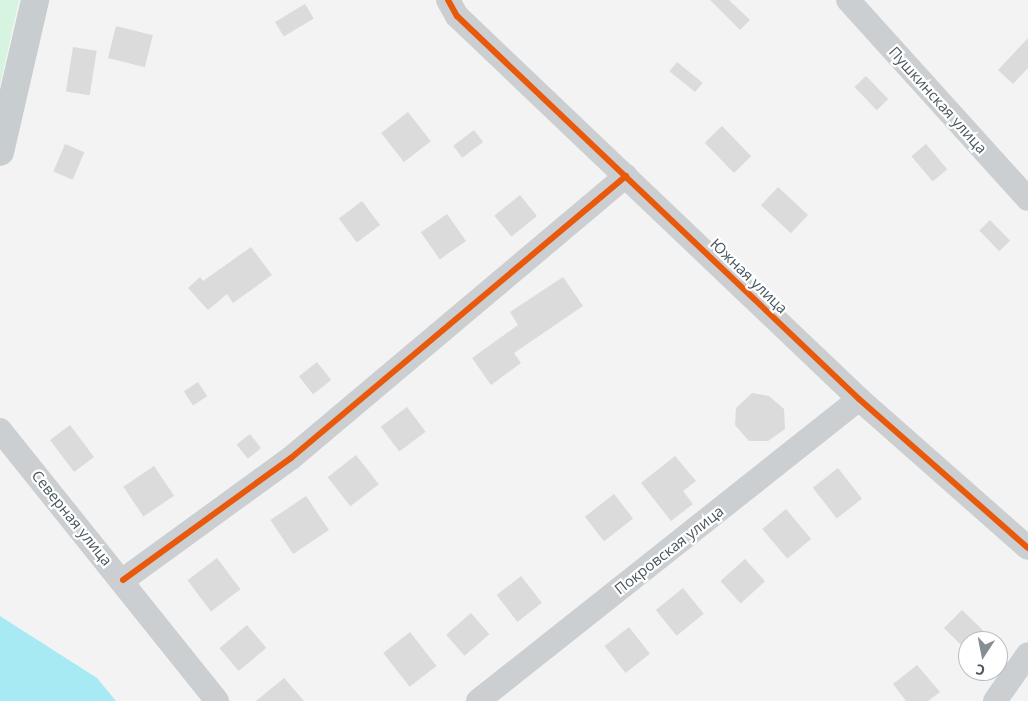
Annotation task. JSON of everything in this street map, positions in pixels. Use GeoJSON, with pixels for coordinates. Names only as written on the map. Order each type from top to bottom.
{"type":"FeatureCollection","features":[{"type":"Feature","properties":{"kind":"main road"},"geometry":{"type":"LineString","coordinates":[[0,152],[35,0]]}},
{"type":"Feature","properties":{"kind":"street","name":"Пушкинская улица"},"geometry":{"type":"LineString","coordinates":[[848,0],[1028,199]]}},
{"type":"Feature","properties":{"kind":"street","name":"Южная улица"},"geometry":{"type":"LineString","coordinates":[[453,8],[859,399],[1028,548]]}},
{"type":"Feature","properties":{"kind":"street"},"geometry":{"type":"LineString","coordinates":[[123,580],[291,458],[626,176]]}},
{"type":"Feature","properties":{"kind":"street","name":"Покровская улица"},"geometry":{"type":"LineString","coordinates":[[478,701],[859,399]]}},
{"type":"Feature","properties":{"kind":"street","name":"Северная улица"},"geometry":{"type":"LineString","coordinates":[[0,430],[123,580],[217,701]]}},
{"type":"Feature","properties":{"kind":"street"},"geometry":{"type":"LineString","coordinates":[[995,701],[1028,654]]}},
{"type":"Feature","properties":{"kind":"green space"},"geometry":{"type":"Polygon","coordinates":[[[0,0],[19,0],[0,85],[0,0]]]}},
{"type":"Feature","properties":{"kind":"water"},"geometry":{"type":"Polygon","coordinates":[[[0,616],[97,678],[116,701],[0,701],[0,616]]]}},
{"type":"Feature","properties":{"kind":"building"},"geometry":{"type":"Polygon","coordinates":[[[710,0],[729,0],[750,20],[740,30],[710,0]]]}},
{"type":"Feature","properties":{"kind":"building"},"geometry":{"type":"Polygon","coordinates":[[[305,4],[314,19],[284,37],[275,22],[305,4]]]}},
{"type":"Feature","properties":{"kind":"building"},"geometry":{"type":"Polygon","coordinates":[[[116,26],[153,35],[145,67],[108,58],[116,26]]]}},
{"type":"Feature","properties":{"kind":"building"},"geometry":{"type":"Polygon","coordinates":[[[1028,38],[1028,68],[1013,84],[998,70],[1028,38]]]}},
{"type":"Feature","properties":{"kind":"building"},"geometry":{"type":"Polygon","coordinates":[[[73,47],[97,51],[90,95],[66,91],[73,47]]]}},
{"type":"Feature","properties":{"kind":"building"},"geometry":{"type":"Polygon","coordinates":[[[677,62],[703,83],[695,92],[669,71],[677,62]]]}},
{"type":"Feature","properties":{"kind":"building"},"geometry":{"type":"Polygon","coordinates":[[[866,76],[888,99],[877,110],[854,87],[866,76]]]}},
{"type":"Feature","properties":{"kind":"building"},"geometry":{"type":"Polygon","coordinates":[[[408,112],[431,141],[404,162],[381,133],[408,112]]]}},
{"type":"Feature","properties":{"kind":"building"},"geometry":{"type":"Polygon","coordinates":[[[722,126],[751,156],[734,173],[705,143],[722,126]]]}},
{"type":"Feature","properties":{"kind":"building"},"geometry":{"type":"Polygon","coordinates":[[[474,130],[483,142],[462,158],[453,146],[474,130]]]}},
{"type":"Feature","properties":{"kind":"building"},"geometry":{"type":"Polygon","coordinates":[[[65,144],[84,152],[73,180],[53,172],[65,144]]]}},
{"type":"Feature","properties":{"kind":"building"},"geometry":{"type":"Polygon","coordinates":[[[926,144],[947,169],[933,181],[911,156],[926,144]]]}},
{"type":"Feature","properties":{"kind":"building"},"geometry":{"type":"Polygon","coordinates":[[[778,187],[808,215],[791,233],[761,205],[778,187]]]}},
{"type":"Feature","properties":{"kind":"building"},"geometry":{"type":"Polygon","coordinates":[[[520,195],[537,216],[511,237],[494,216],[520,195]]]}},
{"type":"Feature","properties":{"kind":"building"},"geometry":{"type":"Polygon","coordinates":[[[362,201],[380,225],[357,242],[339,218],[362,201]]]}},
{"type":"Feature","properties":{"kind":"building"},"geometry":{"type":"Polygon","coordinates":[[[447,214],[466,241],[440,259],[421,232],[447,214]]]}},
{"type":"Feature","properties":{"kind":"building"},"geometry":{"type":"Polygon","coordinates":[[[990,220],[1010,241],[999,251],[979,230],[990,220]]]}},
{"type":"Feature","properties":{"kind":"building"},"geometry":{"type":"Polygon","coordinates":[[[251,247],[272,275],[233,303],[227,294],[208,310],[188,288],[200,277],[203,281],[251,247]]]}},
{"type":"Feature","properties":{"kind":"building"},"geometry":{"type":"Polygon","coordinates":[[[563,277],[583,306],[514,353],[521,363],[491,385],[472,358],[518,325],[510,312],[563,277]]]}},
{"type":"Feature","properties":{"kind":"building"},"geometry":{"type":"Polygon","coordinates":[[[317,362],[331,380],[313,394],[299,376],[317,362]]]}},
{"type":"Feature","properties":{"kind":"building"},"geometry":{"type":"Polygon","coordinates":[[[198,382],[207,396],[193,406],[184,391],[198,382]]]}},
{"type":"Feature","properties":{"kind":"building"},"geometry":{"type":"Polygon","coordinates":[[[752,393],[769,396],[784,409],[785,429],[768,441],[749,441],[735,425],[736,408],[752,393]]]}},
{"type":"Feature","properties":{"kind":"building"},"geometry":{"type":"Polygon","coordinates":[[[407,407],[426,432],[399,452],[381,427],[407,407]]]}},
{"type":"Feature","properties":{"kind":"building"},"geometry":{"type":"Polygon","coordinates":[[[70,425],[94,457],[74,472],[50,440],[70,425]]]}},
{"type":"Feature","properties":{"kind":"building"},"geometry":{"type":"Polygon","coordinates":[[[250,434],[261,448],[248,459],[237,444],[250,434]]]}},
{"type":"Feature","properties":{"kind":"building"},"geometry":{"type":"Polygon","coordinates":[[[356,455],[379,484],[350,506],[328,477],[356,455]]]}},
{"type":"Feature","properties":{"kind":"building"},"geometry":{"type":"Polygon","coordinates":[[[675,456],[696,481],[683,491],[693,504],[671,521],[641,483],[675,456]]]}},
{"type":"Feature","properties":{"kind":"building"},"geometry":{"type":"Polygon","coordinates":[[[154,466],[174,496],[143,517],[123,487],[154,466]]]}},
{"type":"Feature","properties":{"kind":"building"},"geometry":{"type":"Polygon","coordinates":[[[838,468],[862,499],[837,518],[813,488],[838,468]]]}},
{"type":"Feature","properties":{"kind":"building"},"geometry":{"type":"Polygon","coordinates":[[[614,494],[633,518],[604,541],[585,517],[614,494]]]}},
{"type":"Feature","properties":{"kind":"building"},"geometry":{"type":"Polygon","coordinates":[[[306,496],[329,530],[293,554],[270,520],[306,496]]]}},
{"type":"Feature","properties":{"kind":"building"},"geometry":{"type":"Polygon","coordinates":[[[786,509],[811,539],[787,559],[762,529],[786,509]]]}},
{"type":"Feature","properties":{"kind":"building"},"geometry":{"type":"Polygon","coordinates":[[[217,558],[240,589],[211,611],[187,580],[217,558]]]}},
{"type":"Feature","properties":{"kind":"building"},"geometry":{"type":"Polygon","coordinates":[[[745,559],[765,581],[741,603],[720,581],[745,559]]]}},
{"type":"Feature","properties":{"kind":"building"},"geometry":{"type":"Polygon","coordinates":[[[521,576],[542,603],[518,622],[497,595],[521,576]]]}},
{"type":"Feature","properties":{"kind":"building"},"geometry":{"type":"Polygon","coordinates":[[[683,588],[704,614],[677,636],[656,610],[683,588]]]}},
{"type":"Feature","properties":{"kind":"building"},"geometry":{"type":"Polygon","coordinates":[[[962,610],[984,631],[958,631],[958,642],[944,628],[962,610]]]}},
{"type":"Feature","properties":{"kind":"building"},"geometry":{"type":"Polygon","coordinates":[[[471,613],[489,634],[464,656],[446,635],[471,613]]]}},
{"type":"Feature","properties":{"kind":"building"},"geometry":{"type":"Polygon","coordinates":[[[247,625],[266,648],[239,671],[219,648],[247,625]]]}},
{"type":"Feature","properties":{"kind":"building"},"geometry":{"type":"Polygon","coordinates":[[[629,627],[650,654],[626,673],[605,646],[629,627]]]}},
{"type":"Feature","properties":{"kind":"building"},"geometry":{"type":"Polygon","coordinates":[[[410,632],[436,666],[410,687],[383,653],[410,632]]]}},
{"type":"Feature","properties":{"kind":"building"},"geometry":{"type":"Polygon","coordinates":[[[917,665],[940,692],[928,701],[906,701],[893,684],[917,665]]]}},
{"type":"Feature","properties":{"kind":"building"},"geometry":{"type":"Polygon","coordinates":[[[284,678],[304,701],[256,701],[284,678]]]}},
{"type":"Feature","properties":{"kind":"cycle path"},"geometry":{"type":"LineString","coordinates":[[448,0],[457,16],[859,399],[1028,548]]}},
{"type":"Feature","properties":{"kind":"cycle path"},"geometry":{"type":"LineString","coordinates":[[123,580],[291,458],[626,176]]}}]}
